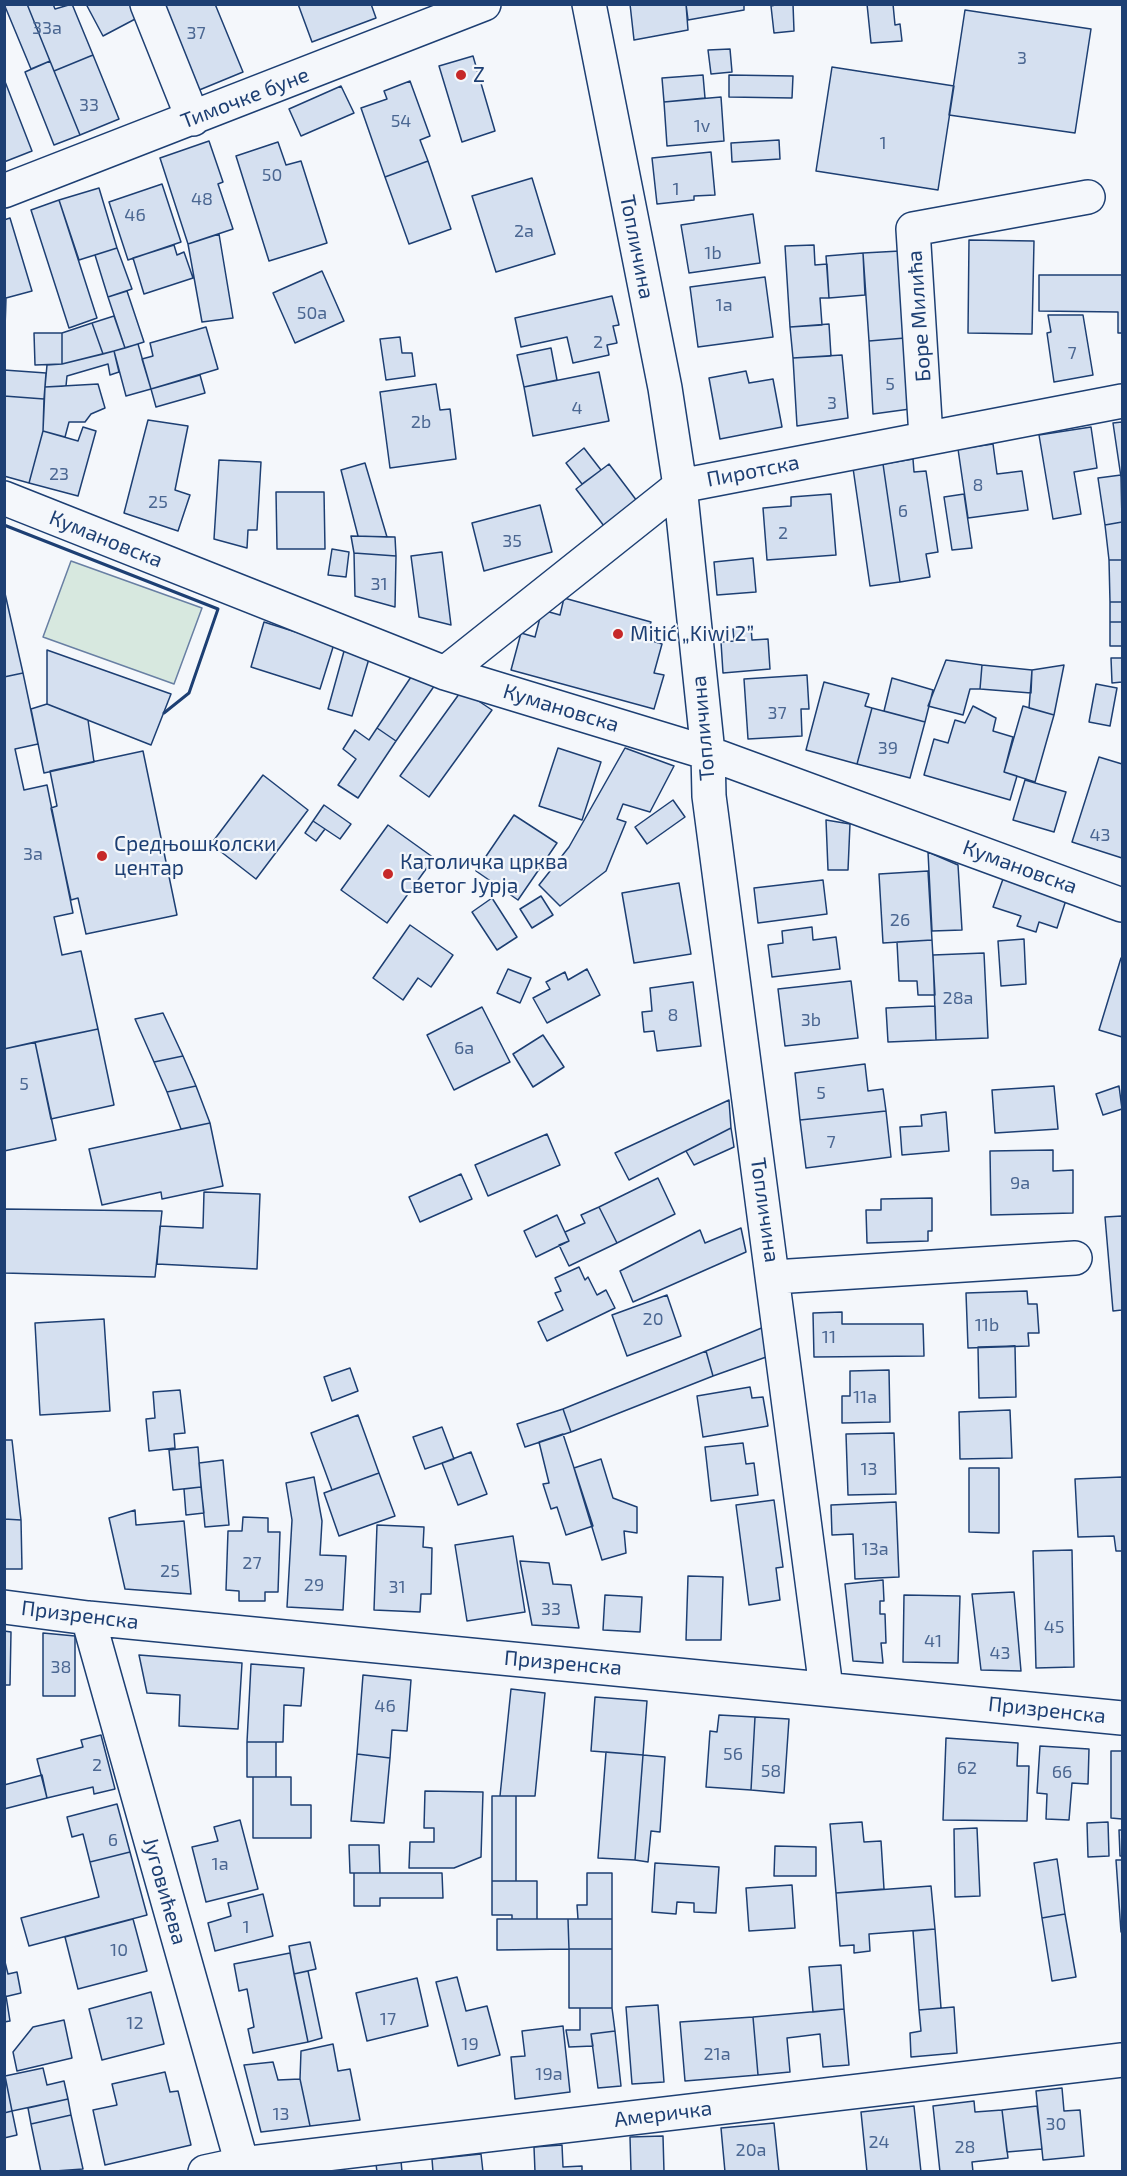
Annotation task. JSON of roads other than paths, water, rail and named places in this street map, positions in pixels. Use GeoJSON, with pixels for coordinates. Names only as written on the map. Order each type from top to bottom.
{"type":"FeatureCollection","features":[{"type":"Feature","properties":{"kind":"street"},"geometry":{"type":"LineString","coordinates":[[147,4],[193,119]]}},
{"type":"Feature","properties":{"kind":"street","name":"Тимочке буне"},"geometry":{"type":"LineString","coordinates":[[4,191],[484,4]]}},
{"type":"Feature","properties":{"kind":"street","name":"Топличина"},"geometry":{"type":"LineString","coordinates":[[589,4],[666,388],[680,486],[708,753],[709,796],[774,1277],[826,1688]]}},
{"type":"Feature","properties":{"kind":"street","name":"Боре Милића"},"geometry":{"type":"LineString","coordinates":[[926,437],[913,229],[1088,197]]}},
{"type":"Feature","properties":{"kind":"street","name":"Пиротска"},"geometry":{"type":"LineString","coordinates":[[445,673],[680,486],[1122,400]]}},
{"type":"Feature","properties":{"kind":"street","name":"Кумановска"},"geometry":{"type":"LineString","coordinates":[[4,498],[445,673],[708,753],[1122,905]]}},
{"type":"Feature","properties":{"kind":"street","name":"Топличина"},"geometry":{"type":"LineString","coordinates":[[774,1277],[1075,1258]]}},
{"type":"Feature","properties":{"kind":"street","name":"Призренска"},"geometry":{"type":"LineString","coordinates":[[4,1606],[88,1618],[1122,1718]]}},
{"type":"Feature","properties":{"kind":"street","name":"Југовићева"},"geometry":{"type":"LineString","coordinates":[[88,1618],[242,2164]]}},
{"type":"Feature","properties":{"kind":"street","name":"Америчка"},"geometry":{"type":"LineString","coordinates":[[205,2172],[242,2164],[1122,2060]]}},
{"type":"Feature","properties":{"kind":"place","name":"Z"},"geometry":{"type":"Point","coordinates":[461,75]}},
{"type":"Feature","properties":{"kind":"place","name":"Mitić „Kiwi 2”"},"geometry":{"type":"Point","coordinates":[618,634]}},
{"type":"Feature","properties":{"kind":"place","name":"Средњошколски центар"},"geometry":{"type":"Point","coordinates":[102,856]}},
{"type":"Feature","properties":{"kind":"place","name":"Католичка црква Светог Јурја"},"geometry":{"type":"Point","coordinates":[388,874]}}]}
